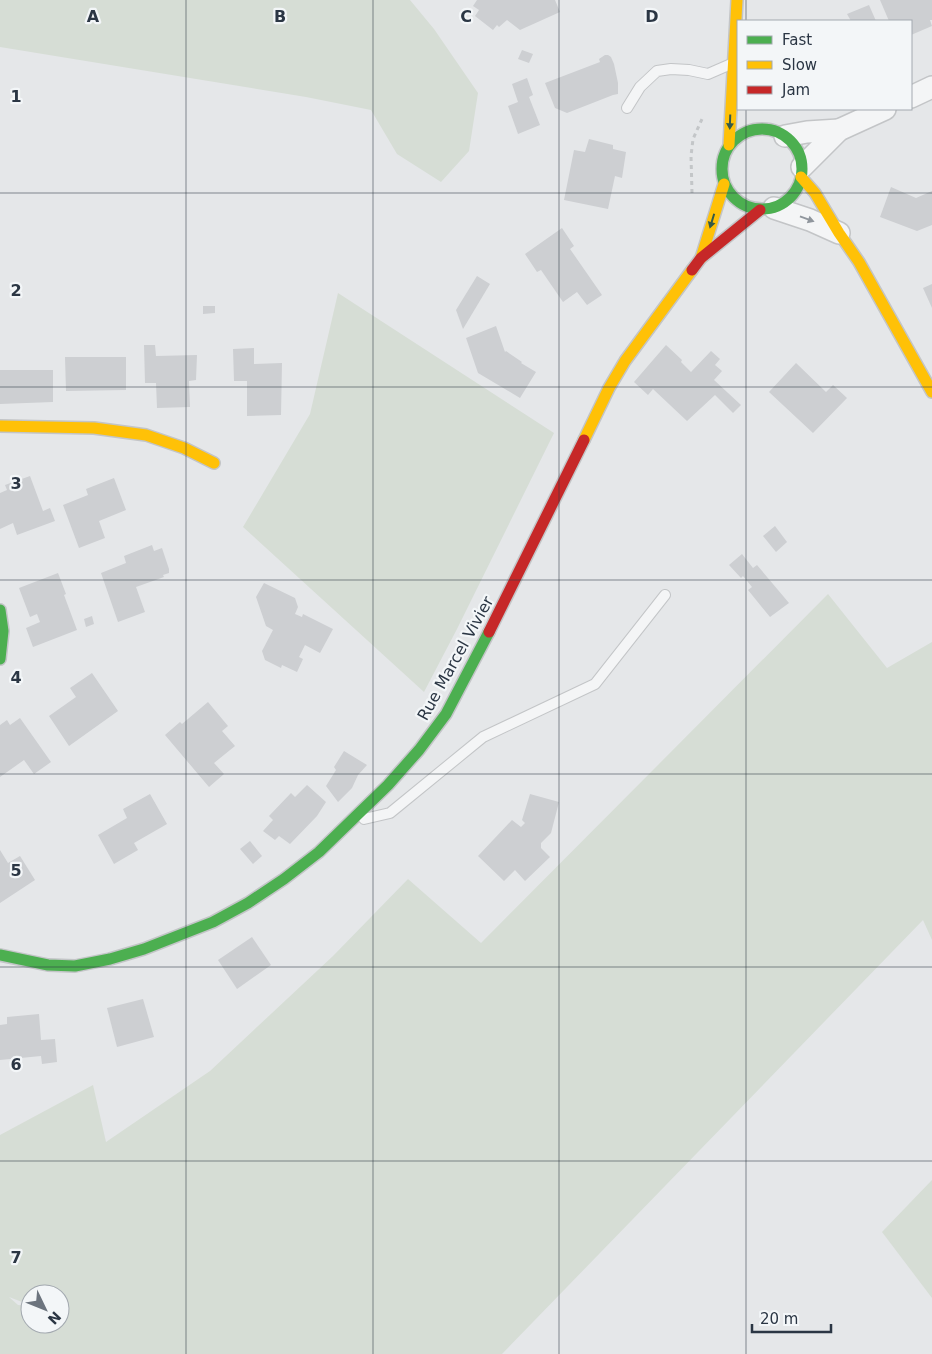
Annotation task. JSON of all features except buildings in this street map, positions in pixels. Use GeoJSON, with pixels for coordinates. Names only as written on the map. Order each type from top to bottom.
{"type":"FeatureCollection","features":[{"type":"Feature","properties":{"kind":"street"},"geometry":{"type":"LineString","coordinates":[[737,0],[736,67],[729,146],[722,164],[724,184],[732,197],[744,206],[767,209],[810,220],[839,233]]}},
{"type":"Feature","properties":{"kind":"street"},"geometry":{"type":"LineString","coordinates":[[912,96],[932,87]]}},
{"type":"Feature","properties":{"kind":"street"},"geometry":{"type":"LineString","coordinates":[[729,146],[741,135],[756,129],[778,133],[840,130],[883,110]]}},
{"type":"Feature","properties":{"kind":"street"},"geometry":{"type":"LineString","coordinates":[[763,116],[778,133],[794,144],[800,155],[802,172],[859,262],[932,392]]}},
{"type":"Feature","properties":{"kind":"street"},"geometry":{"type":"LineString","coordinates":[[767,209],[787,201],[796,190],[802,172],[840,130]]}},
{"type":"Feature","properties":{"kind":"street","name":"Rue Marcel Vivier"},"geometry":{"type":"LineString","coordinates":[[701,258],[724,184]]}},
{"type":"Feature","properties":{"kind":"street","name":"Rue Marcel Vivier"},"geometry":{"type":"LineString","coordinates":[[0,955],[48,965],[74,966],[110,959],[144,949],[213,922],[248,903],[284,879],[351,822],[419,750],[446,714],[478,655],[609,388],[625,361],[701,258],[767,209]]}},
{"type":"Feature","properties":{"kind":"street"},"geometry":{"type":"LineString","coordinates":[[0,426],[94,428],[146,435],[184,448],[214,463]]}},
{"type":"Feature","properties":{"kind":"street"},"geometry":{"type":"LineString","coordinates":[[0,610],[3,632],[0,659]]}},
{"type":"Feature","properties":{"kind":"lane"},"geometry":{"type":"LineString","coordinates":[[627,108],[640,87],[657,71],[671,69],[689,70],[708,74],[736,67]]}},
{"type":"Feature","properties":{"kind":"lane"},"geometry":{"type":"LineString","coordinates":[[351,822],[390,813],[483,737],[595,684],[665,595]]}},
{"type":"Feature","properties":{"kind":"path"},"geometry":{"type":"LineString","coordinates":[[692,197],[691,156],[693,139],[703,116]]}},
{"type":"Feature","properties":{"kind":"shaded area"},"geometry":{"type":"Polygon","coordinates":[[[0,0],[410,0],[434,29],[478,93],[469,151],[441,182],[397,154],[371,110],[306,97],[0,47],[0,0]]]}},
{"type":"Feature","properties":{"kind":"shaded area"},"geometry":{"type":"Polygon","coordinates":[[[338,293],[554,433],[424,692],[243,527],[310,414],[338,293]]]}},
{"type":"Feature","properties":{"kind":"shaded area"},"geometry":{"type":"Polygon","coordinates":[[[828,594],[887,668],[932,642],[932,940],[923,920],[502,1354],[0,1354],[0,1135],[93,1085],[106,1142],[210,1071],[333,956],[408,879],[481,943],[828,594]]]}},
{"type":"Feature","properties":{"kind":"shaded area"},"geometry":{"type":"Polygon","coordinates":[[[932,1180],[932,1298],[882,1232],[932,1180]]]}},
{"type":"Feature","properties":{"kind":"traffic: fast"},"geometry":{"type":"LineString","coordinates":[[762,129],[777,132],[790,141],[799,154],[802,169],[799,184],[790,197],[777,206],[762,209],[747,206],[734,197],[725,184],[722,169],[725,154],[734,141],[747,132],[762,129]]}},
{"type":"Feature","properties":{"kind":"traffic: fast"},"geometry":{"type":"LineString","coordinates":[[0,610],[3,631],[0,659]]}},
{"type":"Feature","properties":{"kind":"traffic: fast"},"geometry":{"type":"LineString","coordinates":[[0,955],[48,965],[75,966],[110,959],[144,949],[213,922],[248,903],[284,879],[319,852],[388,785],[419,750],[446,714],[489,632]]}},
{"type":"Feature","properties":{"kind":"traffic: slow"},"geometry":{"type":"LineString","coordinates":[[729,145],[737,0]]}},
{"type":"Feature","properties":{"kind":"traffic: slow"},"geometry":{"type":"LineString","coordinates":[[801,177],[815,193],[859,262],[932,392]]}},
{"type":"Feature","properties":{"kind":"traffic: slow"},"geometry":{"type":"LineString","coordinates":[[701,258],[724,184]]}},
{"type":"Feature","properties":{"kind":"traffic: slow"},"geometry":{"type":"LineString","coordinates":[[584,440],[609,388],[625,361],[692,270]]}},
{"type":"Feature","properties":{"kind":"traffic: slow"},"geometry":{"type":"LineString","coordinates":[[0,426],[94,428],[146,435],[184,448],[214,463]]}},
{"type":"Feature","properties":{"kind":"traffic: jam"},"geometry":{"type":"LineString","coordinates":[[692,270],[701,258],[760,210]]}},
{"type":"Feature","properties":{"kind":"traffic: jam"},"geometry":{"type":"LineString","coordinates":[[489,632],[584,440]]}}]}
